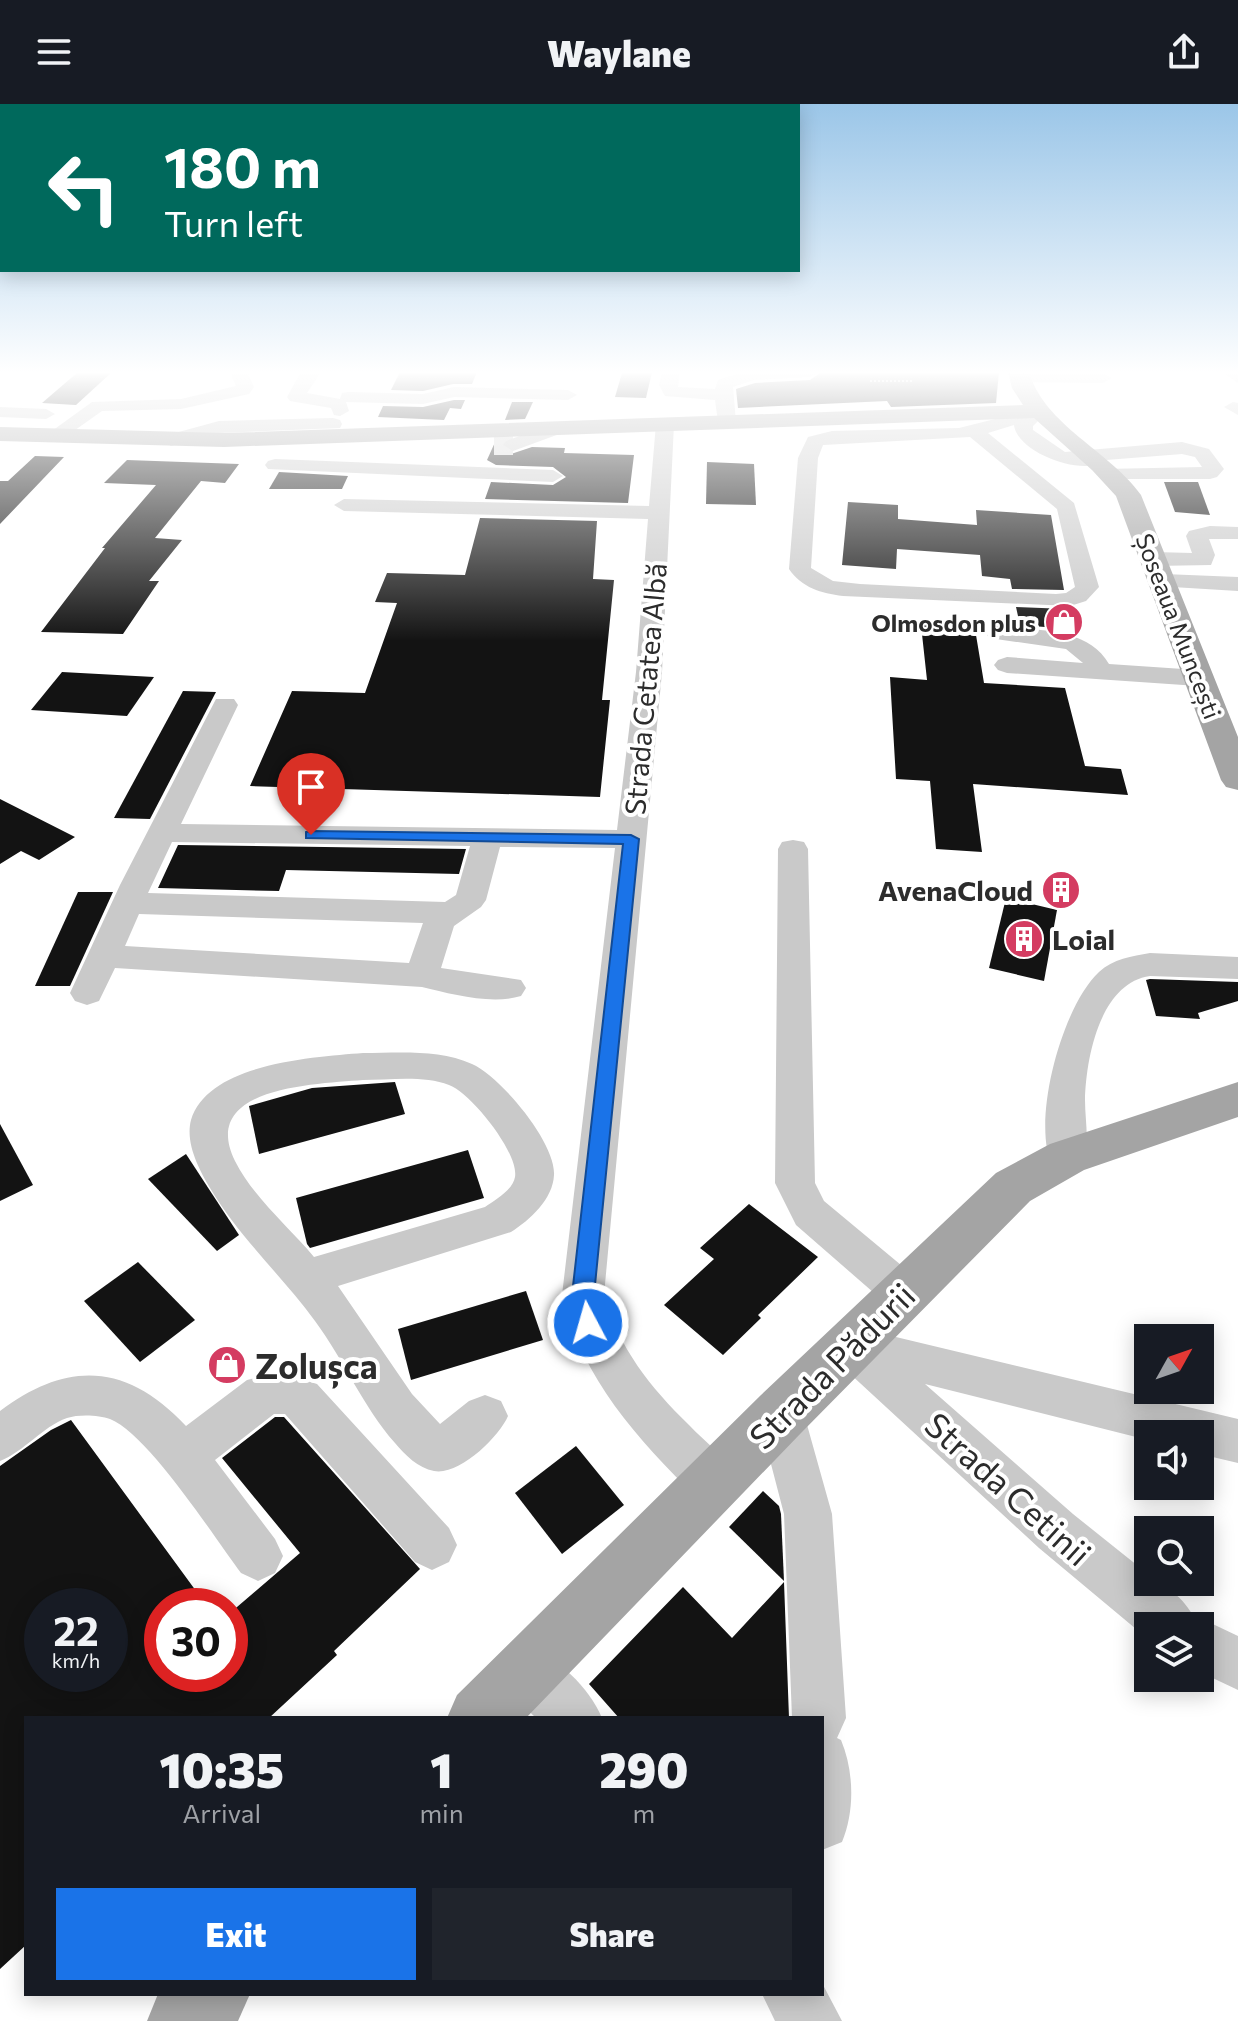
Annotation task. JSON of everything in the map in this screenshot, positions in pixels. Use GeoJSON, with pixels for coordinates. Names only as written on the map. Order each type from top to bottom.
{"type":"FeatureCollection","features":[{"type":"Feature","properties":{"kind":"main road","name":"Șoseaua Muncești"},"geometry":{"type":"LineString","coordinates":[[1099,461],[1128,495],[1238,780]]}},
{"type":"Feature","properties":{"kind":"main road","name":"Strada Pădurii"},"geometry":{"type":"LineString","coordinates":[[482,1716],[781,1414],[1013,1187],[1067,1157],[1238,1099]]}},
{"type":"Feature","properties":{"kind":"main road"},"geometry":{"type":"LineString","coordinates":[[185,2021],[210,1996]]}},
{"type":"Feature","properties":{"kind":"street"},"geometry":{"type":"LineString","coordinates":[[276,461],[268,478],[270,480],[364,477],[454,488],[465,475],[553,476]]}},
{"type":"Feature","properties":{"kind":"street","name":"Strada Cetatea Albă"},"geometry":{"type":"LineString","coordinates":[[662,461],[649,672],[583,1295],[588,1323],[604,1359],[659,1428],[714,1482]]}},
{"type":"Feature","properties":{"kind":"street"},"geometry":{"type":"LineString","coordinates":[[808,461],[800,569],[805,576],[832,588],[860,591],[1056,601],[1073,599],[1083,594],[1087,587],[1067,507],[1011,461]]}},
{"type":"Feature","properties":{"kind":"street"},"geometry":{"type":"LineString","coordinates":[[364,477],[337,513],[659,513]]}},
{"type":"Feature","properties":{"kind":"street"},"geometry":{"type":"LineString","coordinates":[[1157,570],[1203,560],[1197,536],[1210,532],[1238,533]]}},
{"type":"Feature","properties":{"kind":"street"},"geometry":{"type":"LineString","coordinates":[[1157,570],[1238,584]]}},
{"type":"Feature","properties":{"kind":"street"},"geometry":{"type":"LineString","coordinates":[[998,633],[1073,643],[1091,654],[1101,672]]}},
{"type":"Feature","properties":{"kind":"street"},"geometry":{"type":"LineString","coordinates":[[1007,665],[1198,678]]}},
{"type":"Feature","properties":{"kind":"street"},"geometry":{"type":"LineString","coordinates":[[87,993],[225,705]]}},
{"type":"Feature","properties":{"kind":"street"},"geometry":{"type":"LineString","coordinates":[[163,833],[631,839]]}},
{"type":"Feature","properties":{"kind":"street"},"geometry":{"type":"LineString","coordinates":[[422,975],[440,921],[470,900],[488,837]]}},
{"type":"Feature","properties":{"kind":"street"},"geometry":{"type":"LineString","coordinates":[[793,849],[795,1183],[810,1213],[904,1293]]}},
{"type":"Feature","properties":{"kind":"street"},"geometry":{"type":"LineString","coordinates":[[128,903],[448,913]]}},
{"type":"Feature","properties":{"kind":"street"},"geometry":{"type":"LineString","coordinates":[[104,956],[422,975],[460,984],[509,988]]}},
{"type":"Feature","properties":{"kind":"street"},"geometry":{"type":"LineString","coordinates":[[1067,1157],[1067,1092],[1074,1057],[1097,995],[1108,980],[1143,966],[1238,977]]}},
{"type":"Feature","properties":{"kind":"street"},"geometry":{"type":"LineString","coordinates":[[305,1278],[497,1220],[516,1208],[535,1176],[531,1156],[501,1112],[474,1081],[460,1073],[413,1065],[373,1064],[265,1081],[238,1089],[226,1097],[210,1118],[210,1133],[220,1173],[344,1327],[393,1403],[430,1446],[440,1450],[446,1448],[485,1416]]}},
{"type":"Feature","properties":{"kind":"street"},"geometry":{"type":"LineString","coordinates":[[535,1176],[595,1182]]}},
{"type":"Feature","properties":{"kind":"street"},"geometry":{"type":"LineString","coordinates":[[850,1346],[1238,1441]]}},
{"type":"Feature","properties":{"kind":"street","name":"Strada Cetinii"},"geometry":{"type":"LineString","coordinates":[[850,1346],[1056,1531],[1153,1612]]}},
{"type":"Feature","properties":{"kind":"street"},"geometry":{"type":"LineString","coordinates":[[181,1458],[263,1395],[279,1391],[291,1393],[301,1399],[432,1545]]}},
{"type":"Feature","properties":{"kind":"street"},"geometry":{"type":"LineString","coordinates":[[0,1439],[47,1405],[64,1397],[87,1395],[123,1402],[140,1412],[159,1430],[258,1556]]}},
{"type":"Feature","properties":{"kind":"street"},"geometry":{"type":"LineString","coordinates":[[781,1414],[808,1514],[819,1716]]}},
{"type":"Feature","properties":{"kind":"street"},"geometry":{"type":"LineString","coordinates":[[1214,1651],[1238,1664]]}},
{"type":"Feature","properties":{"kind":"street"},"geometry":{"type":"LineString","coordinates":[[526,1671],[573,1716]]}},
{"type":"Feature","properties":{"kind":"street"},"geometry":{"type":"LineString","coordinates":[[794,1996],[811,2021]]}},
{"type":"Feature","properties":{"kind":"building"},"geometry":{"type":"Polygon","coordinates":[[[29,461],[60,461],[0,524],[0,481],[8,481],[29,461]]]}},
{"type":"Feature","properties":{"kind":"building"},"geometry":{"type":"Polygon","coordinates":[[[126,461],[239,464],[225,483],[201,481],[155,538],[182,540],[149,581],[159,581],[123,634],[41,632],[105,548],[102,548],[156,485],[104,483],[126,461]]]}},
{"type":"Feature","properties":{"kind":"building"},"geometry":{"type":"Polygon","coordinates":[[[490,461],[633,461],[628,503],[485,499],[491,482],[553,485],[566,477],[553,467],[496,465],[490,461]]]}},
{"type":"Feature","properties":{"kind":"building"},"geometry":{"type":"Polygon","coordinates":[[[707,462],[754,464],[756,505],[706,504],[707,462]]]}},
{"type":"Feature","properties":{"kind":"building"},"geometry":{"type":"Polygon","coordinates":[[[279,472],[348,476],[342,489],[269,489],[279,472]]]}},
{"type":"Feature","properties":{"kind":"building"},"geometry":{"type":"Polygon","coordinates":[[[1164,482],[1198,482],[1210,515],[1175,512],[1164,482]]]}},
{"type":"Feature","properties":{"kind":"building"},"geometry":{"type":"Polygon","coordinates":[[[848,502],[898,505],[898,519],[977,525],[976,510],[1051,515],[1064,590],[1012,589],[1010,579],[982,576],[980,555],[897,549],[896,569],[842,565],[848,502]]]}},
{"type":"Feature","properties":{"kind":"building"},"geometry":{"type":"Polygon","coordinates":[[[480,518],[597,521],[593,579],[614,580],[602,700],[610,700],[600,797],[250,786],[292,691],[365,693],[397,603],[375,602],[387,573],[465,575],[480,518]]]}},
{"type":"Feature","properties":{"kind":"building"},"geometry":{"type":"Polygon","coordinates":[[[1016,607],[1067,609],[1070,629],[1020,625],[1016,607]]]}},
{"type":"Feature","properties":{"kind":"building"},"geometry":{"type":"Polygon","coordinates":[[[921,625],[975,629],[984,683],[1065,688],[1085,766],[1121,769],[1128,795],[973,784],[982,852],[936,849],[930,781],[896,779],[890,677],[927,680],[921,625]]]}},
{"type":"Feature","properties":{"kind":"building"},"geometry":{"type":"Polygon","coordinates":[[[62,672],[154,677],[127,716],[31,710],[62,672]]]}},
{"type":"Feature","properties":{"kind":"building"},"geometry":{"type":"Polygon","coordinates":[[[183,691],[216,692],[150,819],[114,818],[183,691]]]}},
{"type":"Feature","properties":{"kind":"building"},"geometry":{"type":"Polygon","coordinates":[[[0,799],[75,837],[39,860],[21,851],[0,864],[0,799]]]}},
{"type":"Feature","properties":{"kind":"building"},"geometry":{"type":"Polygon","coordinates":[[[178,845],[466,849],[459,874],[286,870],[279,891],[158,888],[178,845]]]}},
{"type":"Feature","properties":{"kind":"building"},"geometry":{"type":"Polygon","coordinates":[[[78,892],[113,892],[70,986],[35,986],[78,892]]]}},
{"type":"Feature","properties":{"kind":"building","name":"Loial"},"geometry":{"type":"Polygon","coordinates":[[[1006,898],[1057,910],[1044,981],[989,968],[1006,898]]]}},
{"type":"Feature","properties":{"kind":"building"},"geometry":{"type":"Polygon","coordinates":[[[1146,980],[1238,982],[1238,1001],[1198,1013],[1200,1019],[1156,1016],[1146,980]]]}},
{"type":"Feature","properties":{"kind":"building"},"geometry":{"type":"Polygon","coordinates":[[[395,1082],[405,1114],[259,1154],[249,1106],[312,1088],[395,1082]]]}},
{"type":"Feature","properties":{"kind":"building"},"geometry":{"type":"Polygon","coordinates":[[[0,1124],[33,1185],[0,1201],[0,1124]]]}},
{"type":"Feature","properties":{"kind":"building"},"geometry":{"type":"Polygon","coordinates":[[[468,1150],[484,1198],[310,1248],[307,1244],[296,1198],[468,1150]]]}},
{"type":"Feature","properties":{"kind":"building"},"geometry":{"type":"Polygon","coordinates":[[[186,1154],[239,1235],[217,1251],[148,1179],[186,1154]]]}},
{"type":"Feature","properties":{"kind":"building"},"geometry":{"type":"Polygon","coordinates":[[[749,1204],[818,1257],[758,1315],[761,1318],[723,1355],[664,1305],[714,1259],[700,1248],[749,1204]]]}},
{"type":"Feature","properties":{"kind":"building"},"geometry":{"type":"Polygon","coordinates":[[[138,1262],[195,1320],[140,1362],[84,1301],[138,1262]]]}},
{"type":"Feature","properties":{"kind":"building"},"geometry":{"type":"Polygon","coordinates":[[[526,1291],[543,1340],[411,1380],[398,1329],[526,1291]]]}},
{"type":"Feature","properties":{"kind":"building"},"geometry":{"type":"Polygon","coordinates":[[[275,1417],[284,1417],[420,1569],[334,1651],[337,1655],[271,1716],[24,1716],[24,1947],[0,1969],[0,1466],[51,1430],[71,1420],[194,1588],[144,1588],[144,1692],[248,1692],[248,1598],[300,1553],[222,1458],[275,1417]]]}},
{"type":"Feature","properties":{"kind":"building"},"geometry":{"type":"Polygon","coordinates":[[[576,1446],[624,1505],[562,1554],[515,1493],[576,1446]]]}},
{"type":"Feature","properties":{"kind":"building"},"geometry":{"type":"Polygon","coordinates":[[[763,1491],[779,1506],[781,1514],[784,1581],[729,1527],[763,1491]]]}},
{"type":"Feature","properties":{"kind":"building"},"geometry":{"type":"Polygon","coordinates":[[[784,1582],[789,1716],[617,1716],[589,1684],[683,1587],[732,1638],[784,1582]]]}},
{"type":"Feature","properties":{"kind":"place","name":"Olmosdon plus"},"geometry":{"type":"Point","coordinates":[1064,622]}},
{"type":"Feature","properties":{"kind":"place","name":"AvenaCloud"},"geometry":{"type":"Point","coordinates":[1061,890]}},
{"type":"Feature","properties":{"kind":"place","name":"Loial"},"geometry":{"type":"Point","coordinates":[1024,939]}},
{"type":"Feature","properties":{"kind":"place","name":"Zolușca"},"geometry":{"type":"Point","coordinates":[227,1365]}},
{"type":"Feature","properties":{"kind":"route"},"geometry":{"type":"LineString","coordinates":[[311,835],[631,839],[583,1295],[588,1323]]}}]}
